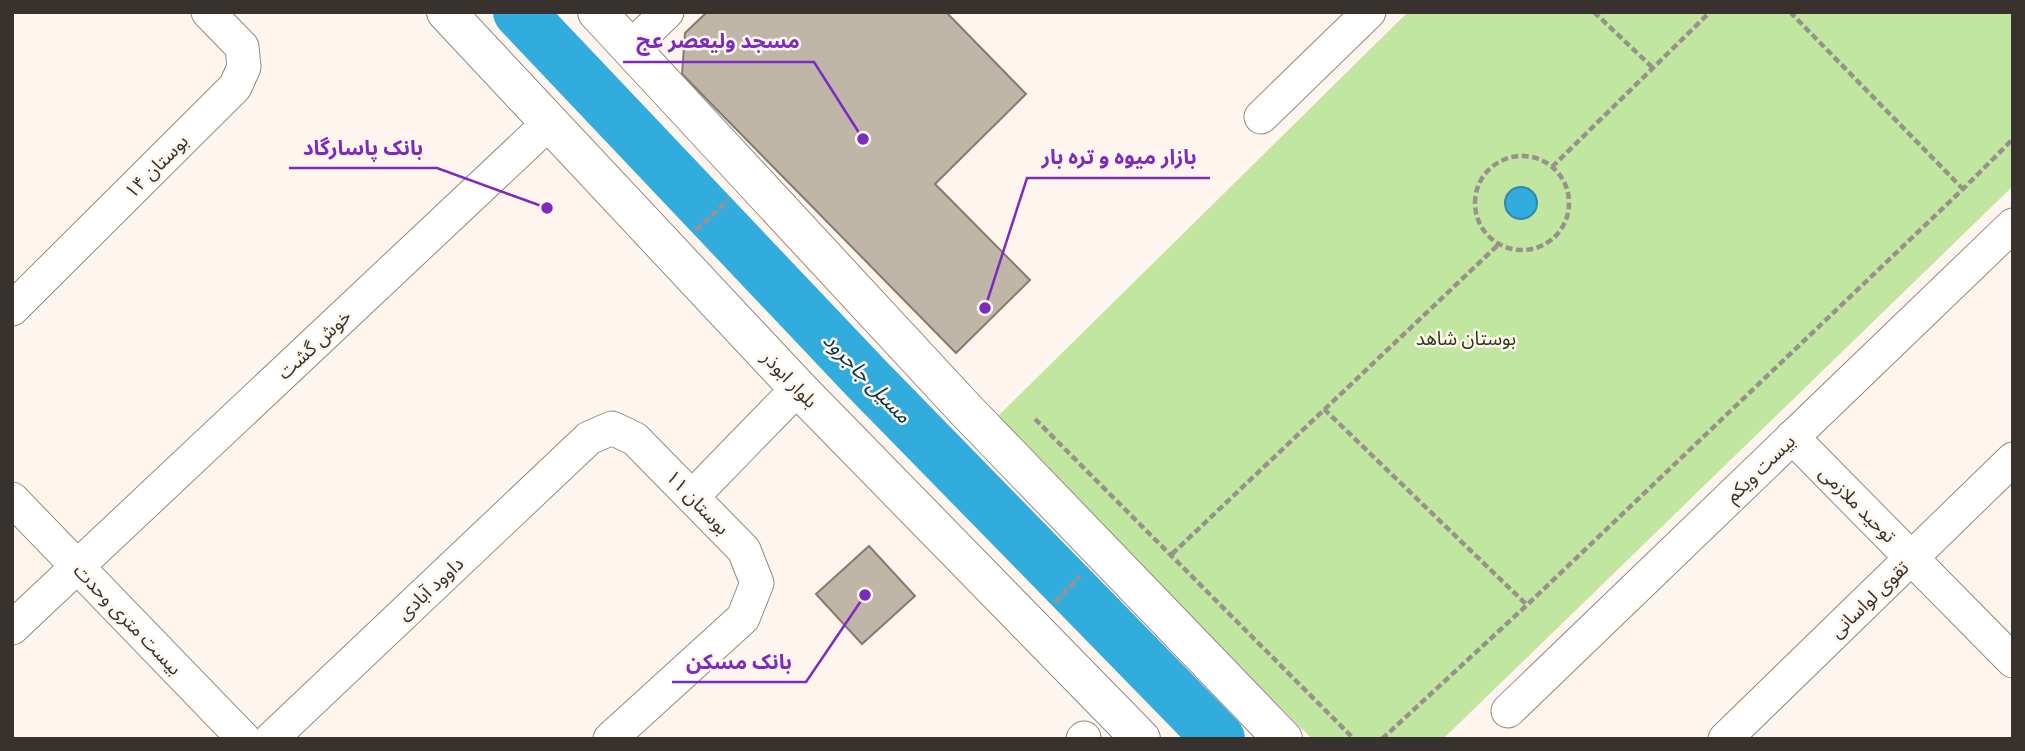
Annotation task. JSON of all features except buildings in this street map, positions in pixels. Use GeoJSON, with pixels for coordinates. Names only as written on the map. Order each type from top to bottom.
{"type":"FeatureCollection","features":[{"type":"Feature","properties":{"kind":"main road","name":"بلوار ابوذر"},"geometry":{"type":"LineString","coordinates":[[446,12],[550,122],[686,242],[798,388],[1141,739]]}},
{"type":"Feature","properties":{"kind":"main road"},"geometry":{"type":"LineString","coordinates":[[597,12],[964,408],[1283,739]]}},
{"type":"Feature","properties":{"kind":"street","name":"بوستان ۱۴"},"geometry":{"type":"LineString","coordinates":[[12,309],[235,87],[244,67],[242,47],[208,12]]}},
{"type":"Feature","properties":{"kind":"street"},"geometry":{"type":"LineString","coordinates":[[631,47],[667,12]]}},
{"type":"Feature","properties":{"kind":"street"},"geometry":{"type":"LineString","coordinates":[[1261,117],[1369,12]]}},
{"type":"Feature","properties":{"kind":"street","name":"خوش گشت"},"geometry":{"type":"LineString","coordinates":[[12,628],[550,122]]}},
{"type":"Feature","properties":{"kind":"street","name":"بیست ویکم"},"geometry":{"type":"LineString","coordinates":[[1508,711],[2013,225]]}},
{"type":"Feature","properties":{"kind":"street"},"geometry":{"type":"LineString","coordinates":[[693,496],[798,388]]}},
{"type":"Feature","properties":{"kind":"street","name":"بوستان ۱۱"},"geometry":{"type":"LineString","coordinates":[[589,438],[612,428],[635,439],[744,550],[757,583],[743,618],[610,739]]}},
{"type":"Feature","properties":{"kind":"street","name":"توحید ملازمی"},"geometry":{"type":"LineString","coordinates":[[1792,437],[2013,661]]}},
{"type":"Feature","properties":{"kind":"street","name":"داوود آبادی"},"geometry":{"type":"LineString","coordinates":[[271,739],[589,438]]}},
{"type":"Feature","properties":{"kind":"street","name":"تقوی لواسانی"},"geometry":{"type":"LineString","coordinates":[[1725,739],[2013,459]]}},
{"type":"Feature","properties":{"kind":"street","name":"بیست متری وحدت"},"geometry":{"type":"LineString","coordinates":[[12,499],[244,739]]}},
{"type":"Feature","properties":{"kind":"path"},"geometry":{"type":"LineString","coordinates":[[1594,12],[1653,68]]}},
{"type":"Feature","properties":{"kind":"path"},"geometry":{"type":"LineString","coordinates":[[1552,167],[1710,12]]}},
{"type":"Feature","properties":{"kind":"path"},"geometry":{"type":"LineString","coordinates":[[1790,12],[1963,189]]}},
{"type":"Feature","properties":{"kind":"path"},"geometry":{"type":"LineString","coordinates":[[1382,739],[1527,606],[2013,139]]}},
{"type":"Feature","properties":{"kind":"path"},"geometry":{"type":"LineString","coordinates":[[1523,156],[1538,159],[1552,167],[1562,178],[1568,193],[1569,209],[1564,224],[1549,241],[1528,250],[1499,244],[1487,234],[1479,222],[1475,207],[1476,191],[1493,166],[1507,158],[1523,156]]}},
{"type":"Feature","properties":{"kind":"path"},"geometry":{"type":"LineString","coordinates":[[686,242],[729,199]]}},
{"type":"Feature","properties":{"kind":"path"},"geometry":{"type":"LineString","coordinates":[[1172,554],[1499,244]]}},
{"type":"Feature","properties":{"kind":"path"},"geometry":{"type":"LineString","coordinates":[[1324,409],[1527,606]]}},
{"type":"Feature","properties":{"kind":"path"},"geometry":{"type":"LineString","coordinates":[[1035,419],[1354,739]]}},
{"type":"Feature","properties":{"kind":"path"},"geometry":{"type":"LineString","coordinates":[[1050,608],[1086,570]]}},
{"type":"Feature","properties":{"kind":"green space","name":"بوستان شاهد"},"geometry":{"type":"Polygon","coordinates":[[[1408,12],[2013,12],[2013,186],[1443,739],[1312,739],[994,420],[1408,12]]]}},
{"type":"Feature","properties":{"kind":"water"},"geometry":{"type":"Polygon","coordinates":[[[1521,187],[1532,192],[1537,203],[1532,214],[1521,219],[1510,214],[1505,203],[1510,192],[1521,187]]]}},
{"type":"Feature","properties":{"kind":"waterway","name":"مسیل جاجرود"},"geometry":{"type":"LineString","coordinates":[[519,12],[867,379],[1219,739]]}},
{"type":"Feature","properties":{"kind":"place","name":"مسجد ولیعصر عج"},"geometry":{"type":"Point","coordinates":[863,139]}},
{"type":"Feature","properties":{"kind":"place","name":"بانک پاسارگاد"},"geometry":{"type":"Point","coordinates":[547,208]}},
{"type":"Feature","properties":{"kind":"place","name":"بازار میوه و تره بار"},"geometry":{"type":"Point","coordinates":[985,308]}},
{"type":"Feature","properties":{"kind":"place","name":"بانک مسکن"},"geometry":{"type":"Point","coordinates":[865,595]}}]}
